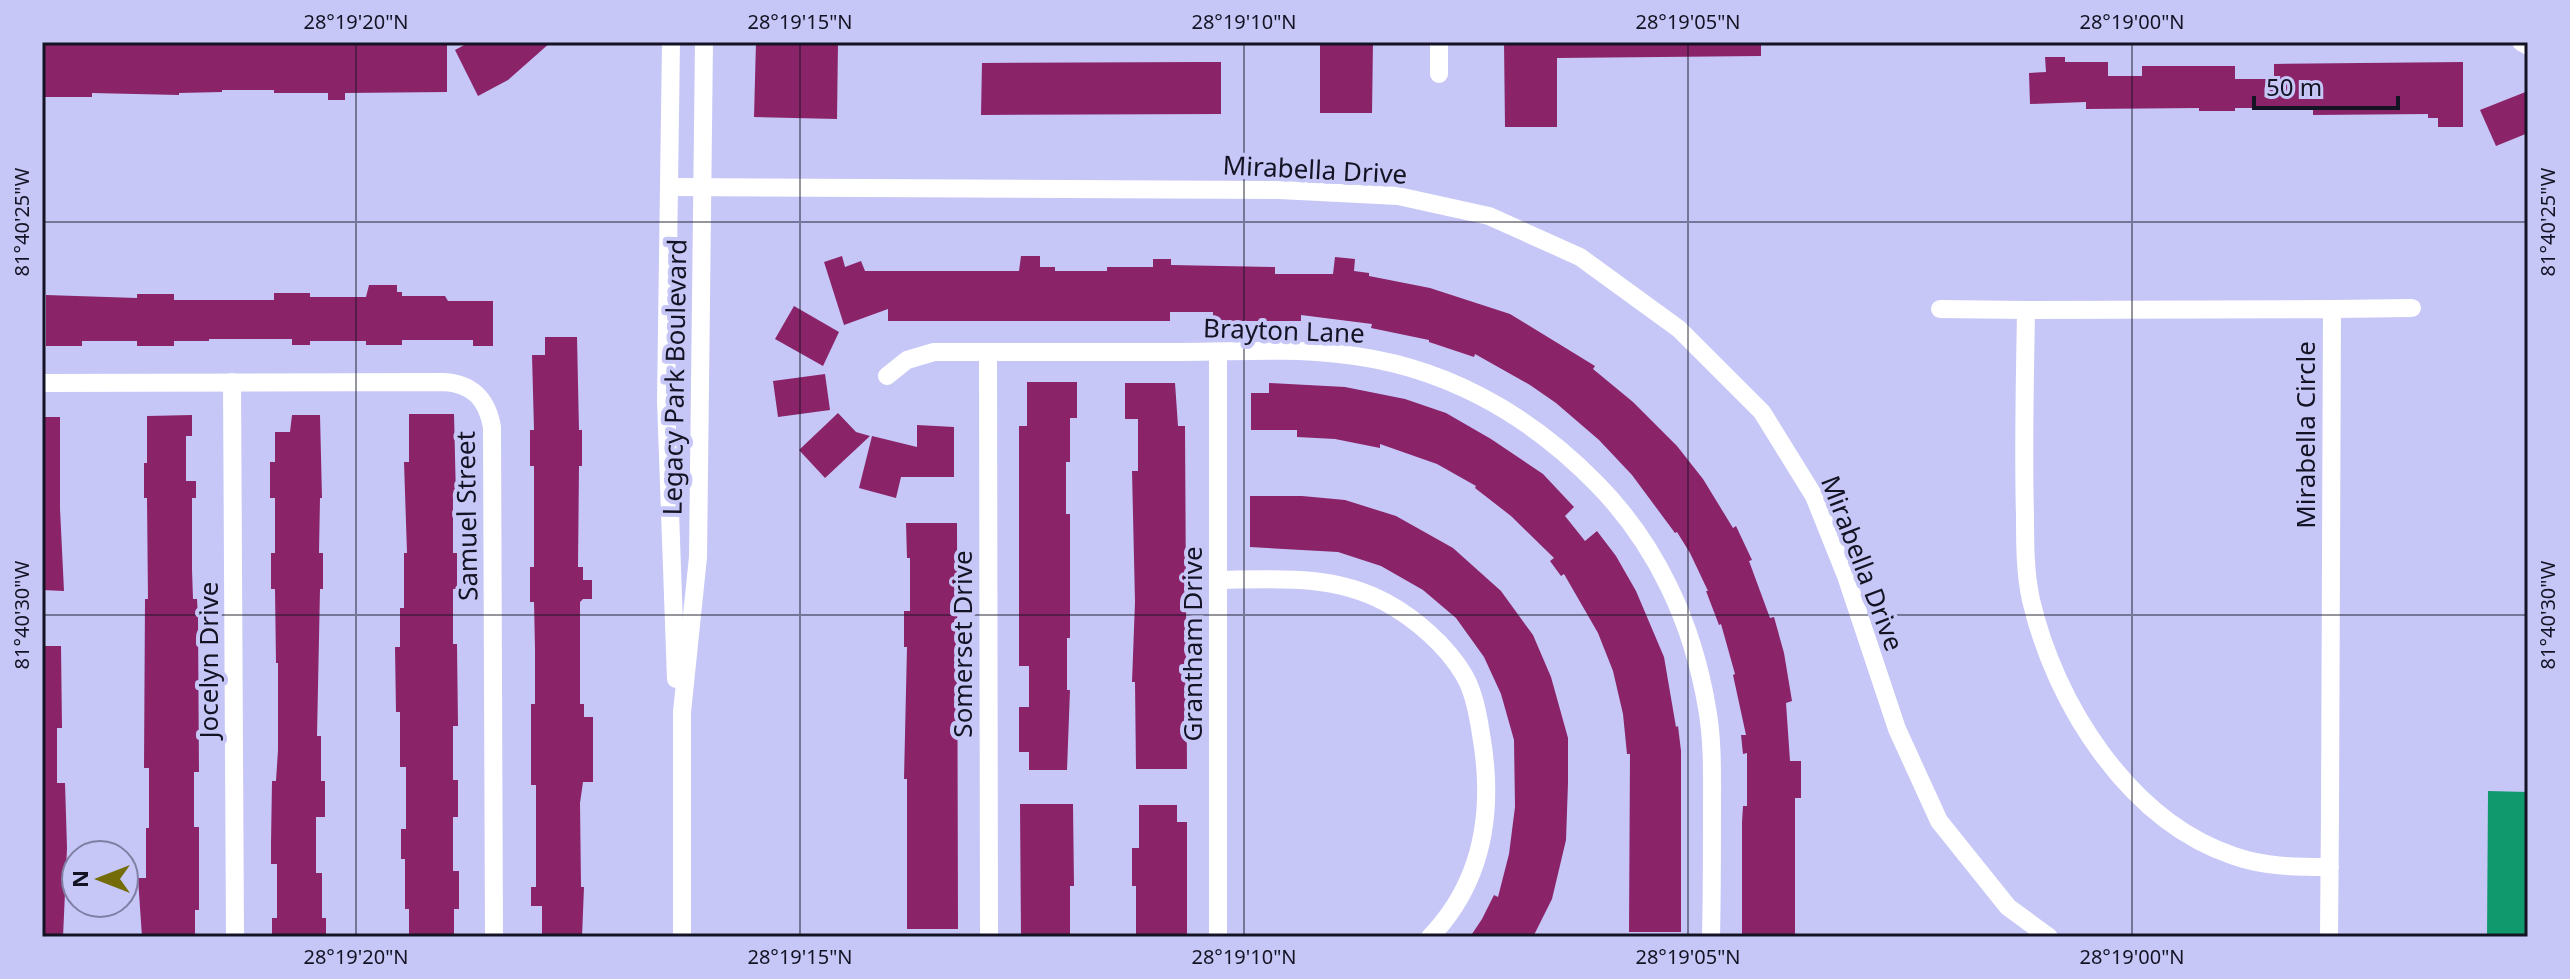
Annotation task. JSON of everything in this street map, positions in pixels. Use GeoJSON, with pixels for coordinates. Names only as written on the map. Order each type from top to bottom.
{"type":"FeatureCollection","features":[{"type":"Feature","properties":{"kind":"street","name":"Legacy Park Boulevard"},"geometry":{"type":"LineString","coordinates":[[671,42],[668,469],[677,691],[682,712]]}},
{"type":"Feature","properties":{"kind":"street","name":"Legacy Park Boulevard"},"geometry":{"type":"LineString","coordinates":[[682,937],[682,712],[698,557],[704,42]]}},
{"type":"Feature","properties":{"kind":"street"},"geometry":{"type":"LineString","coordinates":[[1439,42],[1439,74]]}},
{"type":"Feature","properties":{"kind":"street"},"geometry":{"type":"LineString","coordinates":[[2521,42],[2528,46]]}},
{"type":"Feature","properties":{"kind":"street","name":"Mirabella Drive"},"geometry":{"type":"LineString","coordinates":[[669,187],[1280,190],[1398,196],[1489,216],[1580,257],[1679,329],[1762,412],[1814,496],[1846,576],[1897,729],[1939,821],[2008,907],[2049,937]]}},
{"type":"Feature","properties":{"kind":"street"},"geometry":{"type":"LineString","coordinates":[[2332,309],[2412,308]]}},
{"type":"Feature","properties":{"kind":"street","name":"Mirabella Circle"},"geometry":{"type":"LineString","coordinates":[[1940,309],[2332,309],[2329,937]]}},
{"type":"Feature","properties":{"kind":"street"},"geometry":{"type":"LineString","coordinates":[[2026,310],[2024,495],[2030,598],[2060,684],[2080,722],[2119,774],[2151,807],[2190,836],[2233,856],[2270,865],[2330,867]]}},
{"type":"Feature","properties":{"kind":"street","name":"Brayton Lane"},"geometry":{"type":"LineString","coordinates":[[887,376],[920,355],[934,352],[1309,351],[1341,354],[1432,374],[1484,397],[1535,427],[1581,467],[1620,509],[1675,598],[1695,653],[1709,725],[1712,768],[1711,937]]}},
{"type":"Feature","properties":{"kind":"street","name":"Somerset Drive"},"geometry":{"type":"LineString","coordinates":[[988,352],[989,937]]}},
{"type":"Feature","properties":{"kind":"street","name":"Grantham Drive"},"geometry":{"type":"LineString","coordinates":[[1218,352],[1218,937]]}},
{"type":"Feature","properties":{"kind":"street","name":"Jocelyn Drive"},"geometry":{"type":"LineString","coordinates":[[232,382],[235,937]]}},
{"type":"Feature","properties":{"kind":"street","name":"Samuel Street"},"geometry":{"type":"LineString","coordinates":[[42,383],[457,383],[479,394],[486,404],[492,427],[494,937]]}},
{"type":"Feature","properties":{"kind":"street"},"geometry":{"type":"LineString","coordinates":[[1218,580],[1327,582],[1386,602],[1445,649],[1466,677],[1479,717],[1485,757],[1484,835],[1474,870],[1455,907],[1430,937]]}},
{"type":"Feature","properties":{"kind":"shaded area"},"geometry":{"type":"Polygon","coordinates":[[[2488,791],[2528,792],[2528,937],[2487,937],[2488,791]]]}},
{"type":"Feature","properties":{"kind":"building"},"geometry":{"type":"Polygon","coordinates":[[[447,42],[447,92],[345,93],[345,100],[328,100],[328,93],[274,93],[274,90],[222,90],[179,95],[92,93],[92,97],[42,97],[42,44],[447,42]]]}},
{"type":"Feature","properties":{"kind":"building"},"geometry":{"type":"Polygon","coordinates":[[[470,42],[551,42],[508,80],[478,96],[455,50],[470,42]]]}},
{"type":"Feature","properties":{"kind":"building"},"geometry":{"type":"Polygon","coordinates":[[[756,42],[838,42],[837,119],[754,117],[756,42]]]}},
{"type":"Feature","properties":{"kind":"building"},"geometry":{"type":"Polygon","coordinates":[[[1320,42],[1373,42],[1372,113],[1320,113],[1320,42]]]}},
{"type":"Feature","properties":{"kind":"building"},"geometry":{"type":"Polygon","coordinates":[[[1504,42],[1761,42],[1761,56],[1557,58],[1557,127],[1505,127],[1504,42]]]}},
{"type":"Feature","properties":{"kind":"building"},"geometry":{"type":"Polygon","coordinates":[[[2045,57],[2065,57],[2065,62],[2108,62],[2108,76],[2142,76],[2142,66],[2235,66],[2235,79],[2274,79],[2274,64],[2463,62],[2463,127],[2438,127],[2438,118],[2428,118],[2428,114],[2313,115],[2313,108],[2199,111],[2199,108],[2086,109],[2086,102],[2030,104],[2029,73],[2046,72],[2045,57]]]}},
{"type":"Feature","properties":{"kind":"building"},"geometry":{"type":"Polygon","coordinates":[[[1221,62],[1221,114],[981,115],[982,63],[1221,62]]]}},
{"type":"Feature","properties":{"kind":"building"},"geometry":{"type":"Polygon","coordinates":[[[2528,91],[2528,133],[2496,146],[2480,110],[2528,91]]]}},
{"type":"Feature","properties":{"kind":"building"},"geometry":{"type":"Polygon","coordinates":[[[842,256],[845,267],[861,261],[865,271],[1019,271],[1021,256],[1040,256],[1040,267],[1055,267],[1055,271],[1153,267],[1153,259],[1171,259],[1171,265],[1275,267],[1275,274],[1333,274],[1335,257],[1355,259],[1354,271],[1430,288],[1510,314],[1595,366],[1593,369],[1633,402],[1677,446],[1703,479],[1733,528],[1736,526],[1752,560],[1749,561],[1770,618],[1774,617],[1792,701],[1786,703],[1790,761],[1801,761],[1801,798],[1795,798],[1795,937],[1742,937],[1742,822],[1743,806],[1747,806],[1747,753],[1743,754],[1741,735],[1746,735],[1735,674],[1708,591],[1677,532],[1632,475],[1599,440],[1556,403],[1475,354],[1474,357],[1429,340],[1371,328],[1372,324],[1301,315],[1301,321],[1213,321],[1213,312],[1170,312],[1170,321],[888,321],[888,309],[844,325],[824,262],[842,256]]]}},
{"type":"Feature","properties":{"kind":"building"},"geometry":{"type":"Polygon","coordinates":[[[369,285],[397,285],[397,292],[402,292],[402,296],[445,296],[448,301],[493,301],[493,346],[473,346],[473,340],[402,340],[402,345],[366,345],[366,341],[310,341],[310,345],[292,345],[292,339],[209,339],[174,341],[174,346],[137,346],[137,341],[82,341],[82,346],[46,346],[46,295],[137,298],[137,294],[174,294],[174,300],[274,300],[274,293],[310,293],[310,297],[366,297],[369,285]]]}},
{"type":"Feature","properties":{"kind":"building"},"geometry":{"type":"Polygon","coordinates":[[[794,306],[839,332],[823,366],[775,339],[794,306]]]}},
{"type":"Feature","properties":{"kind":"building"},"geometry":{"type":"Polygon","coordinates":[[[545,337],[577,337],[579,430],[582,430],[578,567],[583,567],[583,580],[592,580],[592,599],[580,602],[580,704],[584,704],[584,717],[593,717],[593,782],[583,782],[580,803],[581,887],[584,887],[582,937],[542,937],[542,906],[531,906],[531,887],[536,887],[536,785],[531,785],[535,649],[534,602],[530,602],[530,567],[534,567],[534,466],[530,466],[530,430],[534,430],[532,355],[545,355],[545,337]]]}},
{"type":"Feature","properties":{"kind":"building"},"geometry":{"type":"Polygon","coordinates":[[[825,374],[830,410],[778,417],[773,381],[825,374]]]}},
{"type":"Feature","properties":{"kind":"building"},"geometry":{"type":"Polygon","coordinates":[[[1027,382],[1077,382],[1077,418],[1070,418],[1070,462],[1066,462],[1066,514],[1070,514],[1067,770],[1029,770],[1029,752],[1019,752],[1019,707],[1029,707],[1029,666],[1019,666],[1019,426],[1027,426],[1027,382]]]}},
{"type":"Feature","properties":{"kind":"building"},"geometry":{"type":"Polygon","coordinates":[[[1125,383],[1175,383],[1178,426],[1185,426],[1187,769],[1136,769],[1135,682],[1132,682],[1135,602],[1132,471],[1138,471],[1138,419],[1125,419],[1125,383]]]}},
{"type":"Feature","properties":{"kind":"building"},"geometry":{"type":"Polygon","coordinates":[[[1269,383],[1345,387],[1405,399],[1446,413],[1543,474],[1574,507],[1565,516],[1585,541],[1597,531],[1616,556],[1636,591],[1664,657],[1678,726],[1681,751],[1681,932],[1629,932],[1630,754],[1627,754],[1623,714],[1613,671],[1598,633],[1564,574],[1561,576],[1550,561],[1554,558],[1476,486],[1437,464],[1380,444],[1380,448],[1335,439],[1297,437],[1297,430],[1251,430],[1251,393],[1269,393],[1269,383]]]}},
{"type":"Feature","properties":{"kind":"building"},"geometry":{"type":"Polygon","coordinates":[[[838,413],[856,432],[870,436],[825,478],[799,450],[838,413]]]}},
{"type":"Feature","properties":{"kind":"building"},"geometry":{"type":"Polygon","coordinates":[[[409,414],[454,414],[456,498],[453,498],[453,553],[457,553],[457,589],[453,589],[453,644],[457,644],[458,726],[453,726],[453,780],[458,780],[458,817],[453,817],[453,871],[459,871],[459,909],[454,909],[454,937],[409,937],[409,909],[405,909],[405,859],[401,859],[401,829],[406,829],[406,767],[400,767],[395,647],[400,647],[400,608],[404,608],[404,553],[407,553],[404,462],[409,462],[409,414]]]}},
{"type":"Feature","properties":{"kind":"building"},"geometry":{"type":"Polygon","coordinates":[[[192,415],[192,436],[186,436],[186,481],[196,481],[196,498],[192,498],[193,599],[197,599],[198,618],[199,772],[194,772],[194,827],[199,827],[199,910],[195,910],[195,937],[142,937],[140,878],[146,878],[146,828],[149,828],[149,768],[144,768],[145,599],[148,599],[144,463],[147,463],[147,416],[192,415]]]}},
{"type":"Feature","properties":{"kind":"building"},"geometry":{"type":"Polygon","coordinates":[[[292,415],[320,415],[322,498],[319,553],[323,553],[323,589],[320,589],[317,736],[321,736],[325,817],[316,817],[316,873],[322,873],[322,918],[326,918],[326,937],[272,937],[272,918],[277,918],[277,864],[271,864],[271,843],[272,781],[276,781],[278,750],[278,663],[275,589],[271,589],[271,553],[275,553],[275,498],[270,498],[270,462],[275,462],[275,432],[290,432],[292,415]]]}},
{"type":"Feature","properties":{"kind":"building"},"geometry":{"type":"Polygon","coordinates":[[[42,417],[60,417],[64,591],[42,590],[42,417]]]}},
{"type":"Feature","properties":{"kind":"building"},"geometry":{"type":"Polygon","coordinates":[[[917,425],[954,427],[954,477],[901,477],[896,498],[859,488],[872,436],[917,447],[917,425]]]}},
{"type":"Feature","properties":{"kind":"building"},"geometry":{"type":"Polygon","coordinates":[[[1250,496],[1345,500],[1396,516],[1453,548],[1501,591],[1533,635],[1551,677],[1568,738],[1568,783],[1566,840],[1552,899],[1533,937],[1470,937],[1494,895],[1498,897],[1509,854],[1515,807],[1514,740],[1501,694],[1484,657],[1456,618],[1423,590],[1381,566],[1338,552],[1250,547],[1250,496]]]}},
{"type":"Feature","properties":{"kind":"building"},"geometry":{"type":"Polygon","coordinates":[[[906,523],[957,523],[958,929],[907,929],[907,779],[904,779],[907,647],[904,647],[904,611],[910,611],[910,558],[907,558],[906,523]]]}},
{"type":"Feature","properties":{"kind":"building"},"geometry":{"type":"Polygon","coordinates":[[[42,646],[61,646],[62,728],[57,728],[57,783],[65,783],[67,839],[60,839],[60,919],[64,919],[63,937],[42,937],[42,646]]]}},
{"type":"Feature","properties":{"kind":"building"},"geometry":{"type":"Polygon","coordinates":[[[1020,804],[1073,804],[1074,886],[1070,886],[1070,937],[1021,937],[1020,804]]]}},
{"type":"Feature","properties":{"kind":"building"},"geometry":{"type":"Polygon","coordinates":[[[1139,805],[1177,805],[1177,822],[1187,822],[1187,937],[1136,937],[1132,848],[1139,848],[1139,805]]]}}]}
